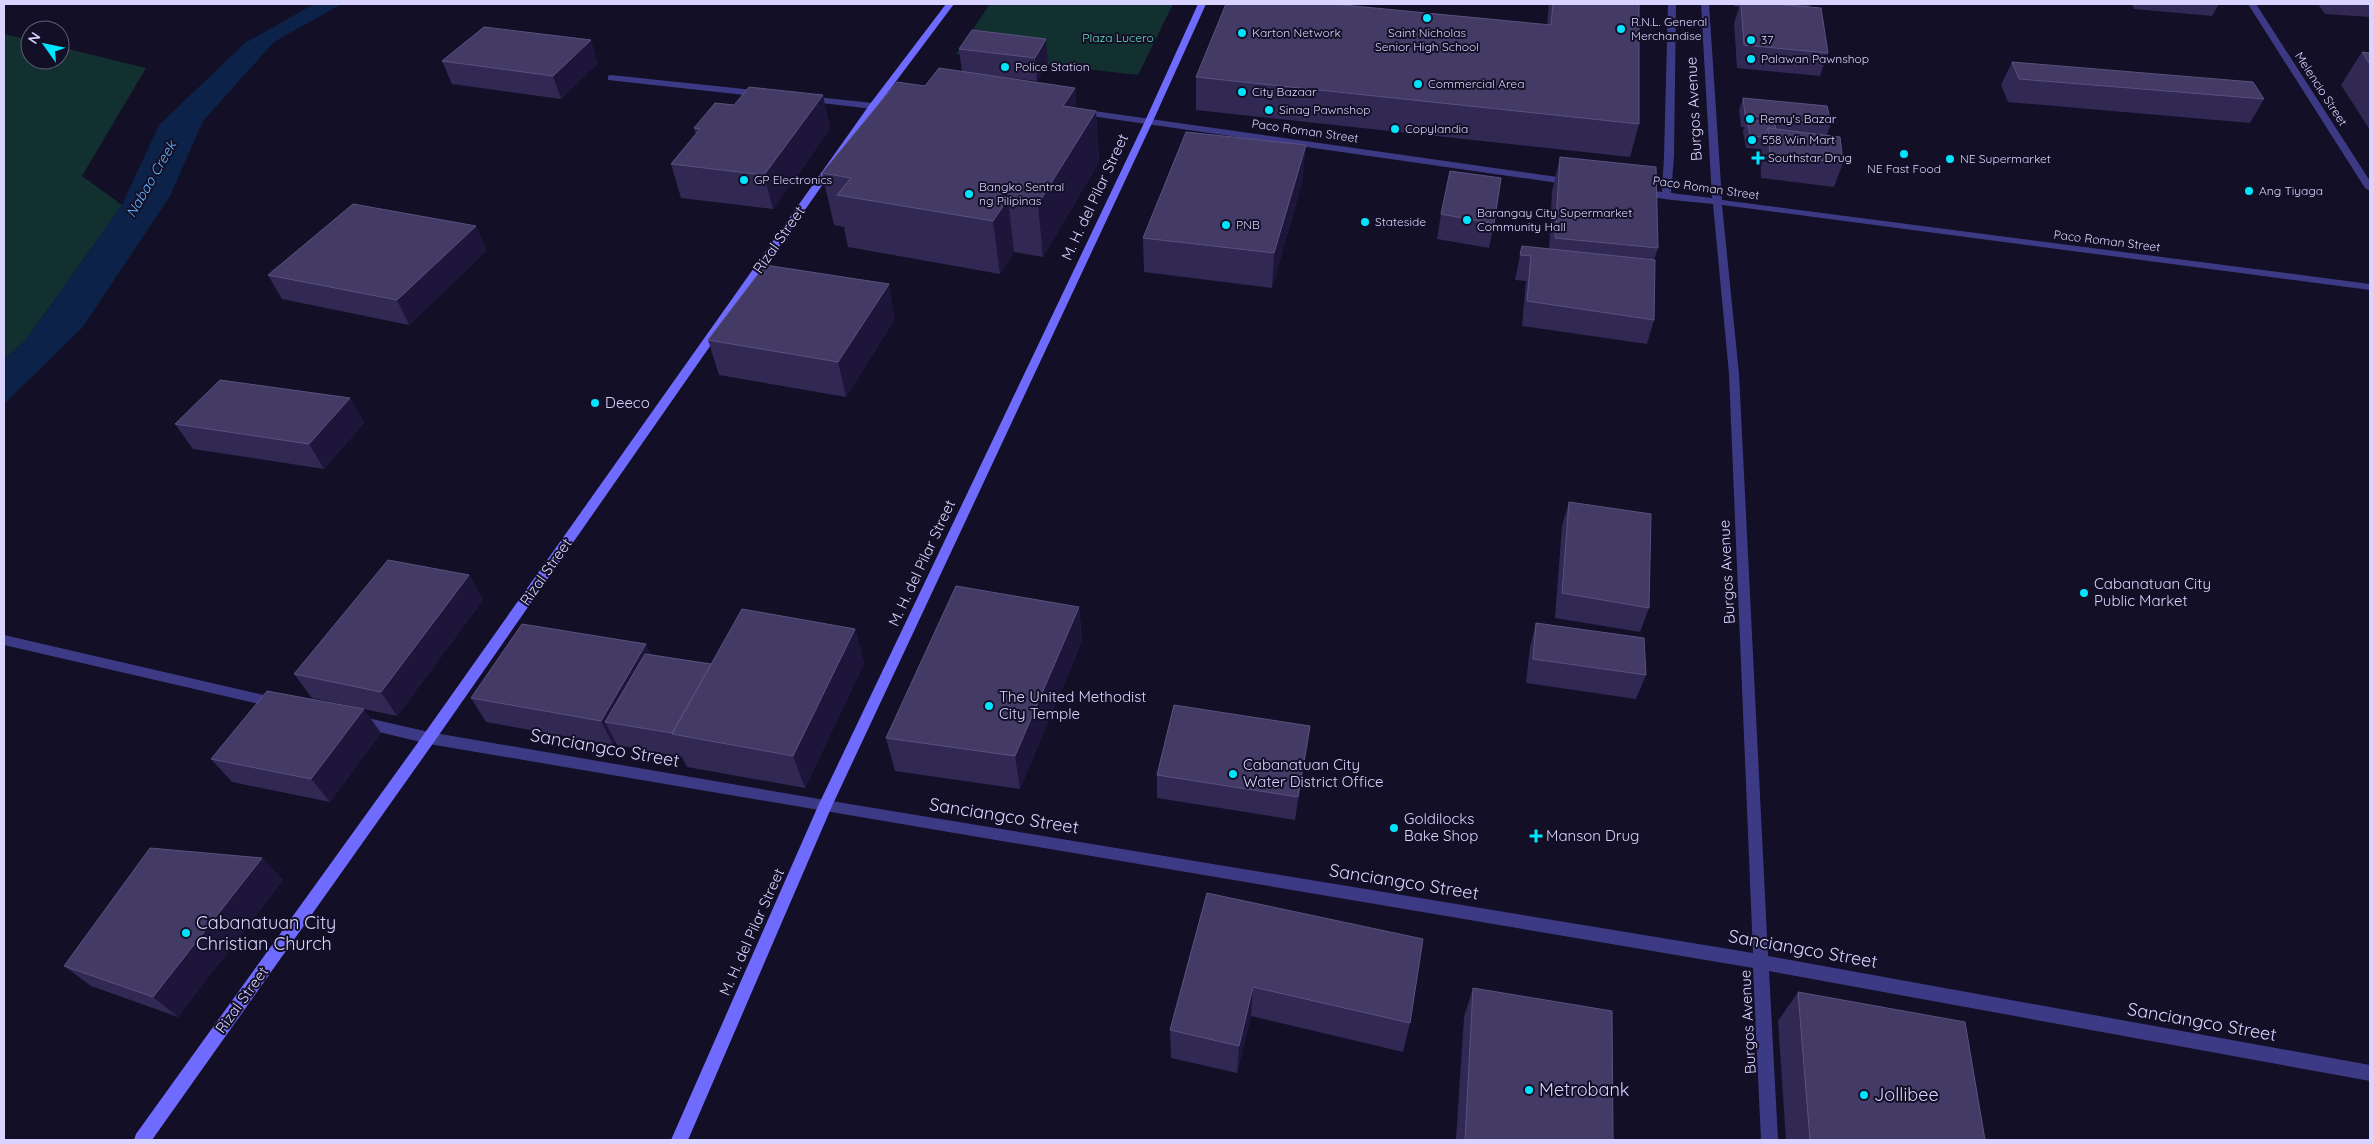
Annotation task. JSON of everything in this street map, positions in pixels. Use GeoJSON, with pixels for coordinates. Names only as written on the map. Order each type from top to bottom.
{"type":"FeatureCollection","features":[{"type":"Feature","properties":{"kind":"main road","name":"Rizal Street"},"geometry":{"type":"LineString","coordinates":[[142,1140],[429,738],[873,106],[895,87],[950,4]]}},
{"type":"Feature","properties":{"kind":"main road","name":"M. H. del Pilar Street"},"geometry":{"type":"LineString","coordinates":[[679,1140],[825,806],[1149,121],[1202,4]]}},
{"type":"Feature","properties":{"kind":"street","name":"Burgos Avenue"},"geometry":{"type":"LineString","coordinates":[[1666,196],[1669,156],[1672,4]]}},
{"type":"Feature","properties":{"kind":"street","name":"Burgos Avenue"},"geometry":{"type":"LineString","coordinates":[[1705,4],[1713,159],[1719,203],[1718,221],[1734,374],[1770,1140]]}},
{"type":"Feature","properties":{"kind":"street","name":"Melencio Street"},"geometry":{"type":"LineString","coordinates":[[2252,4],[2370,188]]}},
{"type":"Feature","properties":{"kind":"street"},"geometry":{"type":"LineString","coordinates":[[611,78],[776,96]]}},
{"type":"Feature","properties":{"kind":"street"},"geometry":{"type":"LineString","coordinates":[[796,98],[873,106]]}},
{"type":"Feature","properties":{"kind":"street","name":"Paco Roman Street"},"geometry":{"type":"LineString","coordinates":[[1072,111],[1578,183]]}},
{"type":"Feature","properties":{"kind":"street","name":"Paco Roman Street"},"geometry":{"type":"LineString","coordinates":[[1627,190],[2370,287]]}},
{"type":"Feature","properties":{"kind":"street"},"geometry":{"type":"LineString","coordinates":[[4,640],[294,707]]}},
{"type":"Feature","properties":{"kind":"street","name":"Sanciangco Street"},"geometry":{"type":"LineString","coordinates":[[342,718],[429,738],[1761,962],[2370,1073]]}},
{"type":"Feature","properties":{"kind":"green space","name":"Plaza Lucero"},"geometry":{"type":"Polygon","coordinates":[[[990,4],[1173,4],[1138,75],[956,54],[990,4]]]}},
{"type":"Feature","properties":{"kind":"green space"},"geometry":{"type":"Polygon","coordinates":[[[4,34],[20,38],[20,70],[70,70],[70,49],[146,68],[82,176],[122,205],[25,341],[4,359],[4,34]]]}},
{"type":"Feature","properties":{"kind":"water","name":"Nabao Creek"},"geometry":{"type":"Polygon","coordinates":[[[314,4],[342,4],[274,42],[203,121],[170,196],[82,328],[4,404],[4,359],[25,341],[122,205],[159,125],[245,43],[314,4]]]}},
{"type":"Feature","properties":{"kind":"building","name":"Commercial Area"},"geometry":{"type":"Polygon","coordinates":[[[1226,4],[1333,4],[1551,25],[1553,4],[1639,4],[1639,124],[1196,77],[1226,4]]]}},
{"type":"Feature","properties":{"kind":"building"},"geometry":{"type":"Polygon","coordinates":[[[1741,4],[1775,4],[1821,8],[1828,53],[1744,45],[1741,4]]]}},
{"type":"Feature","properties":{"kind":"building"},"geometry":{"type":"Polygon","coordinates":[[[484,27],[591,40],[553,76],[442,61],[484,27]]]}},
{"type":"Feature","properties":{"kind":"building"},"geometry":{"type":"Polygon","coordinates":[[[972,30],[1046,39],[1035,58],[959,49],[972,30]]]}},
{"type":"Feature","properties":{"kind":"building"},"geometry":{"type":"Polygon","coordinates":[[[2362,52],[2370,53],[2370,64],[2362,52]]]}},
{"type":"Feature","properties":{"kind":"building"},"geometry":{"type":"Polygon","coordinates":[[[2012,62],[2253,82],[2264,99],[2019,79],[2012,62]]]}},
{"type":"Feature","properties":{"kind":"building"},"geometry":{"type":"Polygon","coordinates":[[[939,68],[1075,88],[1063,106],[1096,111],[1038,204],[1008,199],[993,221],[837,195],[851,178],[822,173],[897,82],[925,86],[939,68]]]}},
{"type":"Feature","properties":{"kind":"building"},"geometry":{"type":"Polygon","coordinates":[[[749,87],[823,95],[764,175],[671,164],[700,129],[694,128],[715,103],[734,105],[749,87]]]}},
{"type":"Feature","properties":{"kind":"building"},"geometry":{"type":"Polygon","coordinates":[[[1743,98],[1827,106],[1831,123],[1745,115],[1743,98]]]}},
{"type":"Feature","properties":{"kind":"building"},"geometry":{"type":"Polygon","coordinates":[[[1747,120],[1774,122],[1776,129],[1768,128],[1765,137],[1750,136],[1747,120]]]}},
{"type":"Feature","properties":{"kind":"building"},"geometry":{"type":"Polygon","coordinates":[[[1768,128],[1840,137],[1843,163],[1770,154],[1768,128]]]}},
{"type":"Feature","properties":{"kind":"building","name":"PNB"},"geometry":{"type":"Polygon","coordinates":[[[1186,132],[1306,145],[1274,253],[1143,238],[1186,132]]]}},
{"type":"Feature","properties":{"kind":"building"},"geometry":{"type":"Polygon","coordinates":[[[1560,157],[1656,167],[1658,248],[1555,238],[1560,157]]]}},
{"type":"Feature","properties":{"kind":"building"},"geometry":{"type":"Polygon","coordinates":[[[1450,171],[1501,178],[1494,224],[1441,214],[1450,171]]]}},
{"type":"Feature","properties":{"kind":"building"},"geometry":{"type":"Polygon","coordinates":[[[353,204],[476,226],[397,300],[268,275],[353,204]]]}},
{"type":"Feature","properties":{"kind":"building"},"geometry":{"type":"Polygon","coordinates":[[[1522,246],[1655,260],[1654,320],[1527,301],[1531,256],[1520,255],[1522,246]]]}},
{"type":"Feature","properties":{"kind":"building"},"geometry":{"type":"Polygon","coordinates":[[[765,265],[889,284],[838,362],[708,340],[765,265]]]}},
{"type":"Feature","properties":{"kind":"building"},"geometry":{"type":"Polygon","coordinates":[[[220,380],[350,398],[309,444],[175,424],[220,380]]]}},
{"type":"Feature","properties":{"kind":"building"},"geometry":{"type":"Polygon","coordinates":[[[1569,502],[1651,514],[1649,608],[1562,593],[1569,502]]]}},
{"type":"Feature","properties":{"kind":"building"},"geometry":{"type":"Polygon","coordinates":[[[388,560],[469,575],[381,692],[294,674],[388,560]]]}},
{"type":"Feature","properties":{"kind":"building","name":"The United Methodist City Temple"},"geometry":{"type":"Polygon","coordinates":[[[956,586],[1079,607],[1015,756],[886,738],[956,586]]]}},
{"type":"Feature","properties":{"kind":"building"},"geometry":{"type":"Polygon","coordinates":[[[742,609],[855,629],[793,756],[672,734],[742,609]]]}},
{"type":"Feature","properties":{"kind":"building"},"geometry":{"type":"Polygon","coordinates":[[[1536,623],[1644,638],[1646,675],[1533,659],[1536,623]]]}},
{"type":"Feature","properties":{"kind":"building"},"geometry":{"type":"Polygon","coordinates":[[[522,624],[646,644],[601,721],[471,698],[522,624]]]}},
{"type":"Feature","properties":{"kind":"building"},"geometry":{"type":"Polygon","coordinates":[[[645,654],[711,664],[672,733],[605,722],[645,654]]]}},
{"type":"Feature","properties":{"kind":"building"},"geometry":{"type":"Polygon","coordinates":[[[267,691],[364,709],[311,779],[211,759],[267,691]]]}},
{"type":"Feature","properties":{"kind":"building","name":"Cabanatuan City Water District Office"},"geometry":{"type":"Polygon","coordinates":[[[1174,705],[1310,726],[1298,797],[1157,775],[1174,705]]]}},
{"type":"Feature","properties":{"kind":"building"},"geometry":{"type":"Polygon","coordinates":[[[150,848],[262,858],[153,997],[64,966],[150,848]]]}},
{"type":"Feature","properties":{"kind":"building"},"geometry":{"type":"Polygon","coordinates":[[[1207,893],[1423,939],[1410,1023],[1253,987],[1239,1046],[1170,1030],[1207,893]]]}},
{"type":"Feature","properties":{"kind":"building","name":"Metrobank"},"geometry":{"type":"Polygon","coordinates":[[[1473,988],[1612,1011],[1613,1140],[1465,1140],[1473,988]]]}},
{"type":"Feature","properties":{"kind":"building","name":"Jollibee"},"geometry":{"type":"Polygon","coordinates":[[[1798,992],[1965,1022],[1985,1140],[1810,1140],[1798,992]]]}},
{"type":"Feature","properties":{"kind":"place","name":"Saint Nicholas Senior High School"},"geometry":{"type":"Point","coordinates":[1427,18]}},
{"type":"Feature","properties":{"kind":"place","name":"R.N.L. General Merchandise"},"geometry":{"type":"Point","coordinates":[1621,29]}},
{"type":"Feature","properties":{"kind":"place","name":"Karton Network"},"geometry":{"type":"Point","coordinates":[1242,33]}},
{"type":"Feature","properties":{"kind":"place","name":"37"},"geometry":{"type":"Point","coordinates":[1751,40]}},
{"type":"Feature","properties":{"kind":"place","name":"Palawan Pawnshop"},"geometry":{"type":"Point","coordinates":[1751,59]}},
{"type":"Feature","properties":{"kind":"place","name":"Police Station"},"geometry":{"type":"Point","coordinates":[1005,67]}},
{"type":"Feature","properties":{"kind":"place","name":"Commercial Area"},"geometry":{"type":"Point","coordinates":[1418,84]}},
{"type":"Feature","properties":{"kind":"place","name":"City Bazaar"},"geometry":{"type":"Point","coordinates":[1242,92]}},
{"type":"Feature","properties":{"kind":"place","name":"Sinag Pawnshop"},"geometry":{"type":"Point","coordinates":[1269,110]}},
{"type":"Feature","properties":{"kind":"place","name":"Remy's Bazar"},"geometry":{"type":"Point","coordinates":[1750,119]}},
{"type":"Feature","properties":{"kind":"place","name":"Copylandia"},"geometry":{"type":"Point","coordinates":[1395,129]}},
{"type":"Feature","properties":{"kind":"place","name":"558 Win Mart"},"geometry":{"type":"Point","coordinates":[1752,140]}},
{"type":"Feature","properties":{"kind":"place","name":"NE Fast Food"},"geometry":{"type":"Point","coordinates":[1904,154]}},
{"type":"Feature","properties":{"kind":"place","name":"Southstar Drug"},"geometry":{"type":"Point","coordinates":[1758,158]}},
{"type":"Feature","properties":{"kind":"place","name":"NE Supermarket"},"geometry":{"type":"Point","coordinates":[1950,159]}},
{"type":"Feature","properties":{"kind":"place","name":"GP Electronics"},"geometry":{"type":"Point","coordinates":[744,180]}},
{"type":"Feature","properties":{"kind":"place","name":"Ang Tiyaga"},"geometry":{"type":"Point","coordinates":[2249,191]}},
{"type":"Feature","properties":{"kind":"place","name":"Bangko Sentral ng Pilipinas"},"geometry":{"type":"Point","coordinates":[969,194]}},
{"type":"Feature","properties":{"kind":"place","name":"Barangay City Supermarket Community Hall"},"geometry":{"type":"Point","coordinates":[1467,220]}},
{"type":"Feature","properties":{"kind":"place","name":"Stateside"},"geometry":{"type":"Point","coordinates":[1365,222]}},
{"type":"Feature","properties":{"kind":"place","name":"PNB"},"geometry":{"type":"Point","coordinates":[1226,225]}},
{"type":"Feature","properties":{"kind":"place","name":"Deeco"},"geometry":{"type":"Point","coordinates":[595,403]}},
{"type":"Feature","properties":{"kind":"place","name":"Cabanatuan City Public Market"},"geometry":{"type":"Point","coordinates":[2084,593]}},
{"type":"Feature","properties":{"kind":"place","name":"The United Methodist City Temple"},"geometry":{"type":"Point","coordinates":[989,706]}},
{"type":"Feature","properties":{"kind":"place","name":"Cabanatuan City Water District Office"},"geometry":{"type":"Point","coordinates":[1233,774]}},
{"type":"Feature","properties":{"kind":"place","name":"Goldilocks Bake Shop"},"geometry":{"type":"Point","coordinates":[1394,828]}},
{"type":"Feature","properties":{"kind":"place","name":"Manson Drug"},"geometry":{"type":"Point","coordinates":[1536,836]}},
{"type":"Feature","properties":{"kind":"place","name":"Cabanatuan City Christian Church"},"geometry":{"type":"Point","coordinates":[186,933]}},
{"type":"Feature","properties":{"kind":"place","name":"Metrobank"},"geometry":{"type":"Point","coordinates":[1529,1090]}},
{"type":"Feature","properties":{"kind":"place","name":"Jollibee"},"geometry":{"type":"Point","coordinates":[1864,1095]}}]}
